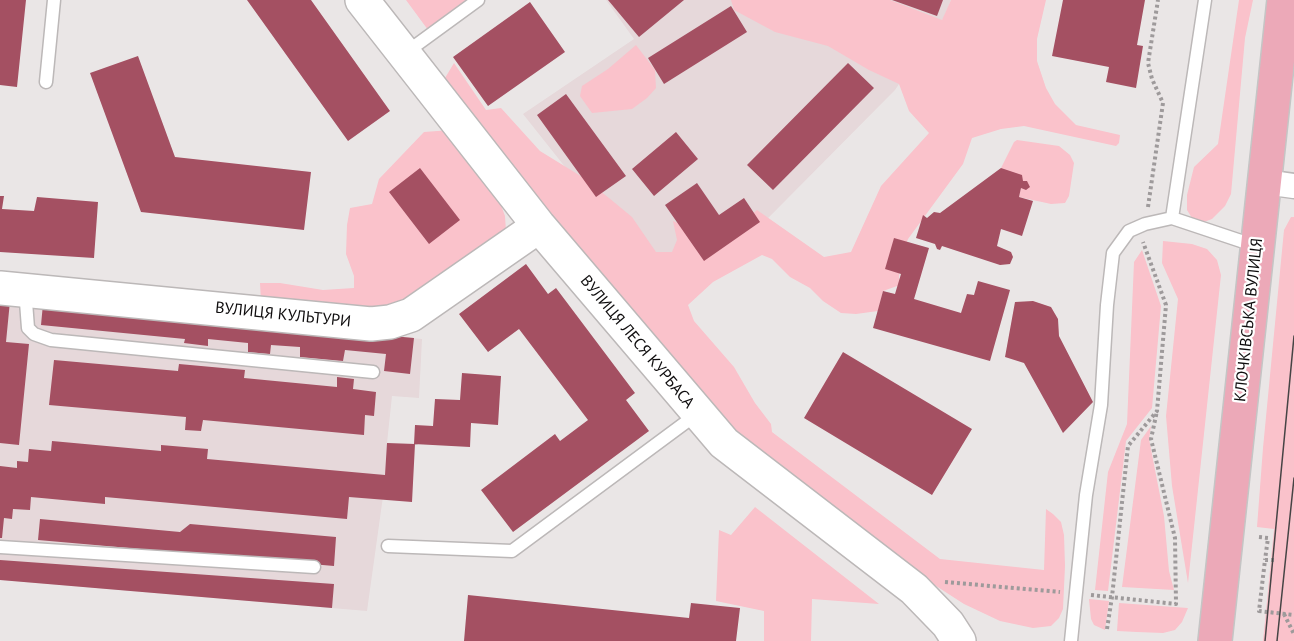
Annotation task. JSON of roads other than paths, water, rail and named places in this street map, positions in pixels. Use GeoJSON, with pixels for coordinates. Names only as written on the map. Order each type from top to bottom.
{"type":"FeatureCollection","features":[{"type":"Feature","properties":{"kind":"main road","name":"КЛОЧКІВСЬКА ВУЛИЦЯ"},"geometry":{"type":"LineString","coordinates":[[1215,641],[1257,246],[1280,184],[1284,0]]}},
{"type":"Feature","properties":{"kind":"street","name":"ВУЛИЦЯ ЛЕСЯ КУРБАСА"},"geometry":{"type":"LineString","coordinates":[[362,0],[538,226],[724,443],[914,589],[967,640]]}},
{"type":"Feature","properties":{"kind":"street","name":"ВУЛИЦЯ КУЛЬТУРИ"},"geometry":{"type":"LineString","coordinates":[[14,289],[371,324],[390,322],[411,315],[538,226]]}},
{"type":"Feature","properties":{"kind":"lane"},"geometry":{"type":"LineString","coordinates":[[46,82],[54,0]]}},
{"type":"Feature","properties":{"kind":"lane"},"geometry":{"type":"LineString","coordinates":[[403,55],[478,0]]}},
{"type":"Feature","properties":{"kind":"lane"},"geometry":{"type":"LineString","coordinates":[[1172,218],[1205,0]]}},
{"type":"Feature","properties":{"kind":"lane"},"geometry":{"type":"LineString","coordinates":[[1071,641],[1086,495],[1101,405],[1107,305],[1113,253],[1129,231],[1145,224],[1172,218],[1257,246]]}},
{"type":"Feature","properties":{"kind":"lane"},"geometry":{"type":"LineString","coordinates":[[14,289],[26,302],[28,328],[34,334],[51,340],[373,372]]}},
{"type":"Feature","properties":{"kind":"lane"},"geometry":{"type":"LineString","coordinates":[[388,546],[512,551],[698,413]]}},
{"type":"Feature","properties":{"kind":"lane"},"geometry":{"type":"LineString","coordinates":[[0,547],[314,567]]}},
{"type":"Feature","properties":{"kind":"tram line"},"geometry":{"type":"LineString","coordinates":[[1265,641],[1294,336]]}},
{"type":"Feature","properties":{"kind":"tram line"},"geometry":{"type":"LineString","coordinates":[[1277,641],[1294,478]]}}]}
